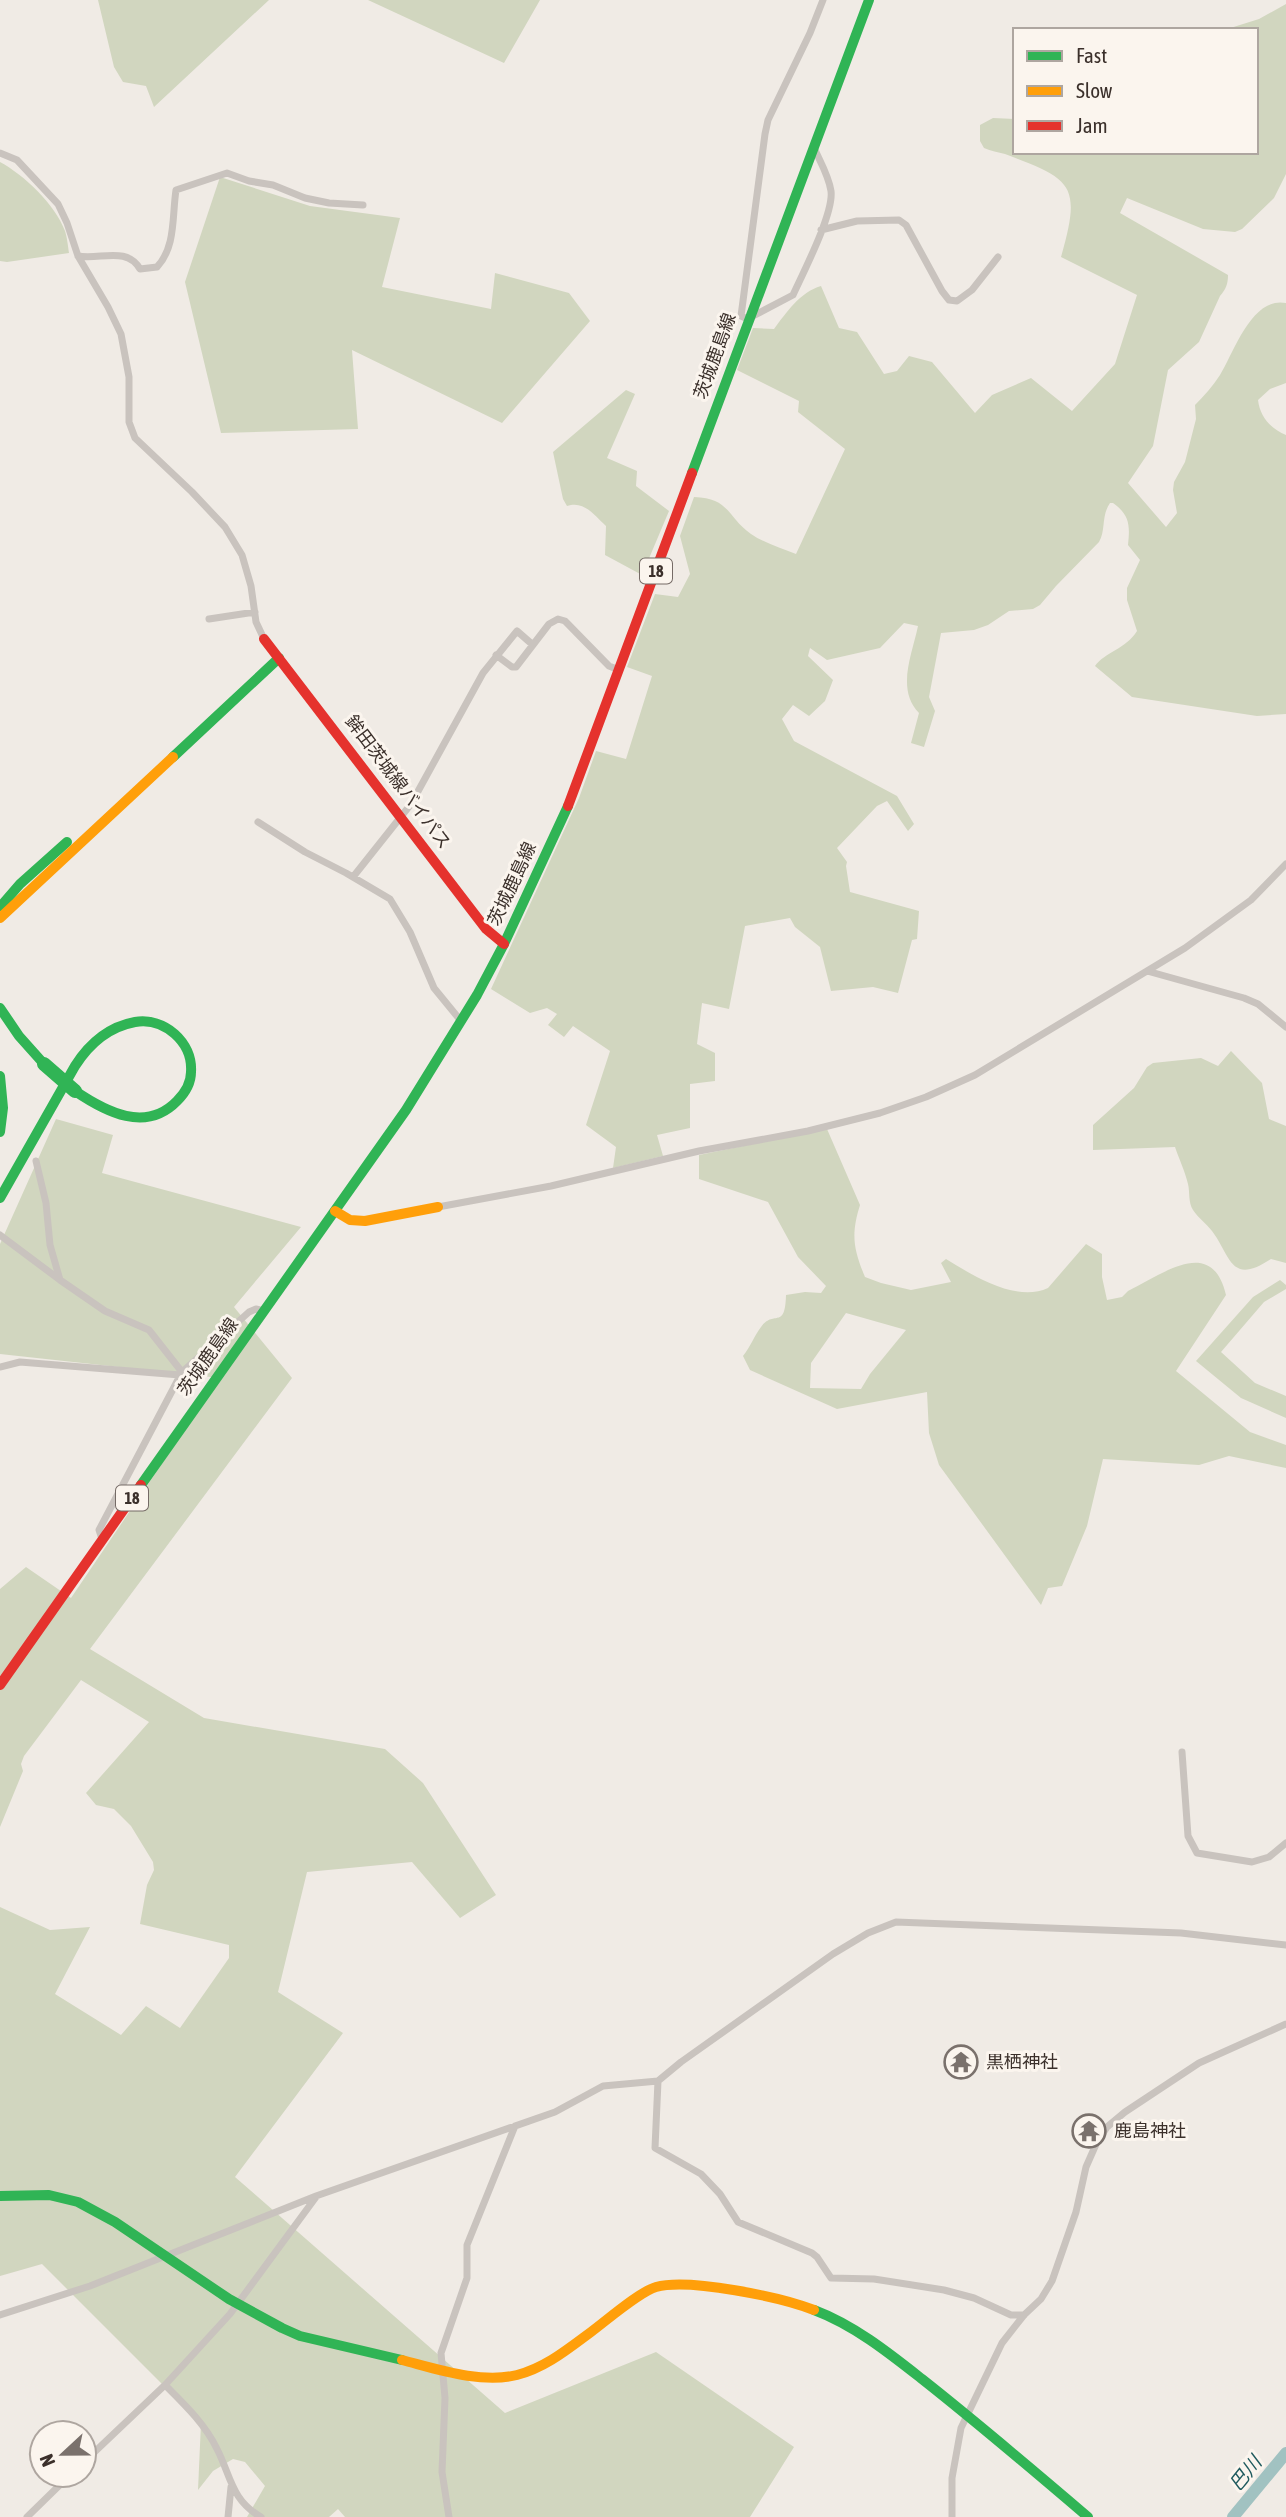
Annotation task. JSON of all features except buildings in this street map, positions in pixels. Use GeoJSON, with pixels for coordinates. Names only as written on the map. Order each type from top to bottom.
{"type":"FeatureCollection","features":[{"type":"Feature","properties":{"kind":"main road","name":"茨城鹿島線"},"geometry":{"type":"LineString","coordinates":[[0,1685],[413,1100],[461,1022],[504,944],[561,824],[869,0]]}},
{"type":"Feature","properties":{"kind":"main road","name":"鉾田茨城線バイパス"},"geometry":{"type":"LineString","coordinates":[[264,639],[486,929],[504,944]]}},
{"type":"Feature","properties":{"kind":"main road"},"geometry":{"type":"LineString","coordinates":[[0,918],[279,658]]}},
{"type":"Feature","properties":{"kind":"main road"},"geometry":{"type":"LineString","coordinates":[[0,907],[20,884],[69,841],[151,777]]}},
{"type":"Feature","properties":{"kind":"main road"},"geometry":{"type":"LineString","coordinates":[[0,1008],[19,1036],[44,1064],[75,1091],[114,1114],[129,1118],[158,1115],[172,1107],[187,1088],[191,1077],[191,1063],[182,1041],[172,1030],[160,1024],[145,1020],[132,1022],[103,1035],[78,1060],[0,1198]]}},
{"type":"Feature","properties":{"kind":"main road"},"geometry":{"type":"LineString","coordinates":[[0,1076],[4,1108],[0,1132]]}},
{"type":"Feature","properties":{"kind":"main road"},"geometry":{"type":"LineString","coordinates":[[335,1211],[350,1220],[365,1221],[438,1207]]}},
{"type":"Feature","properties":{"kind":"main road"},"geometry":{"type":"LineString","coordinates":[[0,2196],[62,2197],[95,2210],[124,2226],[166,2257],[278,2328],[300,2336],[468,2376],[514,2376],[534,2370],[656,2287],[694,2285],[804,2306],[835,2318],[892,2356],[968,2415],[1088,2517]]}},
{"type":"Feature","properties":{"kind":"street"},"geometry":{"type":"LineString","coordinates":[[814,149],[831,192],[821,230],[793,295],[750,318],[741,316],[768,120],[823,0]]}},
{"type":"Feature","properties":{"kind":"street"},"geometry":{"type":"LineString","coordinates":[[0,153],[16,160],[58,204],[78,256],[121,334],[129,377],[130,422],[135,438],[226,527],[242,555],[256,622],[264,639]]}},
{"type":"Feature","properties":{"kind":"street"},"geometry":{"type":"LineString","coordinates":[[78,256],[99,258],[122,254],[135,261],[139,269],[157,267],[167,257],[176,190],[227,173],[249,181],[273,185],[305,198],[363,205]]}},
{"type":"Feature","properties":{"kind":"street"},"geometry":{"type":"LineString","coordinates":[[821,230],[858,221],[899,219],[906,225],[949,300],[957,301],[972,290],[998,257]]}},
{"type":"Feature","properties":{"kind":"street"},"geometry":{"type":"LineString","coordinates":[[209,619],[255,611]]}},
{"type":"Feature","properties":{"kind":"street"},"geometry":{"type":"LineString","coordinates":[[496,655],[514,668],[554,620],[562,620],[608,666],[619,670]]}},
{"type":"Feature","properties":{"kind":"street"},"geometry":{"type":"LineString","coordinates":[[352,877],[411,804],[483,673],[496,655],[517,631],[533,645]]}},
{"type":"Feature","properties":{"kind":"street"},"geometry":{"type":"LineString","coordinates":[[258,822],[305,852],[390,899],[410,932],[434,988],[461,1022]]}},
{"type":"Feature","properties":{"kind":"street"},"geometry":{"type":"LineString","coordinates":[[438,1207],[551,1186],[699,1152],[808,1131],[911,1103],[965,1080],[1147,971],[1233,914],[1251,900],[1286,864]]}},
{"type":"Feature","properties":{"kind":"street"},"geometry":{"type":"LineString","coordinates":[[1147,971],[1244,998],[1258,1004],[1286,1027]]}},
{"type":"Feature","properties":{"kind":"street"},"geometry":{"type":"LineString","coordinates":[[36,1161],[46,1203],[50,1245],[60,1280]]}},
{"type":"Feature","properties":{"kind":"street"},"geometry":{"type":"LineString","coordinates":[[0,1235],[105,1311],[149,1329],[181,1374]]}},
{"type":"Feature","properties":{"kind":"street"},"geometry":{"type":"LineString","coordinates":[[102,1539],[99,1530],[181,1374],[249,1312],[256,1309],[264,1311]]}},
{"type":"Feature","properties":{"kind":"street"},"geometry":{"type":"LineString","coordinates":[[0,1367],[20,1362],[181,1374]]}},
{"type":"Feature","properties":{"kind":"street"},"geometry":{"type":"LineString","coordinates":[[1182,1752],[1188,1836],[1197,1853],[1252,1862],[1269,1857],[1286,1843]]}},
{"type":"Feature","properties":{"kind":"street"},"geometry":{"type":"LineString","coordinates":[[0,2315],[90,2286],[316,2196],[555,2112],[603,2086],[658,2081],[833,1954],[868,1933],[897,1922],[1181,1933],[1286,1945]]}},
{"type":"Feature","properties":{"kind":"street"},"geometry":{"type":"LineString","coordinates":[[952,2517],[954,2456],[961,2428],[992,2362],[1024,2315],[1041,2299],[1052,2281],[1076,2212],[1086,2167],[1107,2127],[1199,2063],[1286,2024]]}},
{"type":"Feature","properties":{"kind":"street"},"geometry":{"type":"LineString","coordinates":[[658,2081],[655,2148],[701,2174],[720,2194],[738,2222],[812,2253],[831,2278],[874,2279],[957,2292],[1011,2315],[1024,2315]]}},
{"type":"Feature","properties":{"kind":"street"},"geometry":{"type":"LineString","coordinates":[[449,2517],[442,2472],[445,2398],[441,2353],[467,2278],[467,2245],[514,2126]]}},
{"type":"Feature","properties":{"kind":"street"},"geometry":{"type":"LineString","coordinates":[[98,2449],[165,2385],[238,2304],[316,2196]]}},
{"type":"Feature","properties":{"kind":"street"},"geometry":{"type":"LineString","coordinates":[[165,2385],[197,2418],[217,2448],[231,2486],[243,2504],[261,2517]]}},
{"type":"Feature","properties":{"kind":"street"},"geometry":{"type":"LineString","coordinates":[[228,2517],[231,2486]]}},
{"type":"Feature","properties":{"kind":"street"},"geometry":{"type":"LineString","coordinates":[[27,2517],[56,2489]]}},
{"type":"Feature","properties":{"kind":"green space"},"geometry":{"type":"Polygon","coordinates":[[[98,0],[269,0],[154,107],[146,86],[123,82],[114,67],[98,0]]]}},
{"type":"Feature","properties":{"kind":"green space"},"geometry":{"type":"Polygon","coordinates":[[[368,0],[540,0],[504,63],[368,0]]]}},
{"type":"Feature","properties":{"kind":"green space"},"geometry":{"type":"Polygon","coordinates":[[[1286,4],[1286,174],[1274,198],[1242,229],[1235,232],[1203,229],[1127,198],[1120,213],[1228,275],[1226,286],[1199,342],[1168,370],[1153,446],[1128,483],[1166,527],[1177,513],[1174,482],[1185,462],[1196,419],[1195,405],[1217,379],[1254,317],[1263,308],[1274,303],[1286,303],[1286,383],[1270,389],[1258,400],[1267,422],[1286,435],[1286,714],[1257,716],[1132,697],[1095,666],[1137,631],[1127,600],[1127,588],[1140,560],[1128,545],[1129,527],[1126,517],[1113,503],[1107,508],[1099,542],[1040,605],[1033,609],[1009,611],[988,625],[974,630],[941,633],[929,697],[935,711],[924,747],[911,743],[919,713],[912,704],[907,683],[918,626],[904,623],[880,648],[827,660],[810,648],[808,656],[833,680],[825,701],[809,716],[793,705],[782,719],[794,741],[897,796],[914,824],[908,831],[887,801],[877,806],[837,848],[847,862],[850,892],[919,911],[917,939],[912,940],[898,993],[873,987],[831,991],[820,947],[795,927],[790,918],[745,926],[729,1009],[702,1003],[697,1044],[715,1053],[715,1081],[690,1084],[690,1128],[657,1135],[663,1156],[613,1168],[616,1147],[586,1125],[610,1051],[573,1026],[564,1037],[548,1025],[557,1014],[547,1008],[530,1013],[491,989],[579,798],[596,751],[626,759],[652,676],[627,667],[655,594],[678,597],[690,574],[680,536],[694,497],[715,501],[751,534],[796,554],[845,449],[798,412],[799,401],[737,370],[753,328],[774,329],[800,298],[821,286],[839,328],[857,332],[884,374],[897,371],[909,356],[932,362],[975,413],[992,395],[1031,378],[1072,411],[1115,364],[1137,295],[1061,257],[1071,214],[1066,188],[1058,178],[1045,170],[984,148],[980,141],[980,125],[993,118],[1013,119],[1013,154],[1258,154],[1258,28],[1230,28],[1259,19],[1286,4]]]}},
{"type":"Feature","properties":{"kind":"green space"},"geometry":{"type":"Polygon","coordinates":[[[0,162],[28,182],[54,211],[65,231],[69,253],[0,261],[0,162]]]}},
{"type":"Feature","properties":{"kind":"green space"},"geometry":{"type":"Polygon","coordinates":[[[220,177],[310,206],[400,218],[382,287],[491,309],[495,273],[569,293],[590,321],[502,423],[352,350],[358,429],[221,433],[185,282],[220,177]]]}},
{"type":"Feature","properties":{"kind":"green space"},"geometry":{"type":"Polygon","coordinates":[[[626,390],[635,394],[607,458],[637,471],[636,486],[669,511],[642,575],[605,555],[606,526],[593,513],[579,505],[567,506],[563,499],[553,452],[626,390]]]}},
{"type":"Feature","properties":{"kind":"green space"},"geometry":{"type":"Polygon","coordinates":[[[1231,1051],[1262,1083],[1269,1119],[1286,1126],[1286,1263],[1271,1259],[1247,1270],[1239,1269],[1233,1264],[1212,1231],[1193,1210],[1187,1179],[1175,1147],[1093,1150],[1093,1125],[1134,1088],[1147,1067],[1153,1063],[1201,1058],[1218,1066],[1231,1051]]]}},
{"type":"Feature","properties":{"kind":"green space"},"geometry":{"type":"Polygon","coordinates":[[[56,1119],[113,1135],[102,1173],[301,1227],[234,1307],[292,1378],[90,1649],[204,1718],[385,1749],[423,1783],[496,1895],[460,1918],[412,1862],[307,1872],[278,1992],[343,2033],[235,2177],[505,2413],[656,2352],[794,2447],[750,2517],[345,2517],[338,2509],[329,2517],[247,2517],[265,2486],[245,2462],[233,2459],[213,2471],[198,2490],[201,2423],[42,2264],[0,2276],[0,1907],[50,1930],[90,1927],[55,1994],[121,2035],[146,2006],[180,2028],[229,1958],[229,1945],[140,1924],[147,1885],[154,1870],[153,1862],[131,1826],[114,1809],[96,1805],[86,1793],[149,1722],[81,1680],[24,1756],[21,1764],[23,1771],[0,1827],[0,1589],[26,1567],[71,1598],[220,1378],[0,1354],[0,1244],[56,1119]]]}},
{"type":"Feature","properties":{"kind":"green space"},"geometry":{"type":"Polygon","coordinates":[[[827,1129],[860,1205],[855,1224],[855,1241],[865,1277],[911,1290],[951,1282],[941,1263],[946,1259],[995,1285],[1009,1290],[1035,1292],[1048,1288],[1086,1244],[1102,1254],[1102,1277],[1107,1300],[1122,1297],[1156,1276],[1185,1264],[1198,1263],[1210,1267],[1219,1277],[1226,1295],[1176,1371],[1250,1432],[1286,1445],[1286,1468],[1229,1456],[1199,1465],[1103,1459],[1087,1526],[1062,1586],[1048,1588],[1041,1605],[939,1465],[929,1433],[927,1392],[837,1409],[750,1370],[743,1356],[766,1322],[781,1316],[786,1295],[821,1293],[826,1286],[798,1257],[768,1202],[699,1179],[699,1155],[827,1129]],[[846,1313],[811,1363],[810,1388],[861,1389],[906,1330],[846,1313]]]}},
{"type":"Feature","properties":{"kind":"green space"},"geometry":{"type":"Polygon","coordinates":[[[1280,1280],[1286,1285],[1286,1289],[1264,1302],[1221,1352],[1255,1383],[1286,1396],[1286,1418],[1241,1398],[1196,1361],[1253,1297],[1280,1280]]]}},
{"type":"Feature","properties":{"kind":"waterway","name":"巴川"},"geometry":{"type":"LineString","coordinates":[[1233,2517],[1286,2453]]}},
{"type":"Feature","properties":{"kind":"traffic: fast"},"geometry":{"type":"LineString","coordinates":[[692,473],[869,0]]}},
{"type":"Feature","properties":{"kind":"traffic: fast"},"geometry":{"type":"LineString","coordinates":[[173,757],[279,658]]}},
{"type":"Feature","properties":{"kind":"traffic: fast"},"geometry":{"type":"LineString","coordinates":[[141,1485],[406,1110],[477,995],[504,944],[568,806]]}},
{"type":"Feature","properties":{"kind":"traffic: fast"},"geometry":{"type":"LineString","coordinates":[[1,906],[20,884],[67,842]]}},
{"type":"Feature","properties":{"kind":"traffic: fast"},"geometry":{"type":"LineString","coordinates":[[0,1008],[19,1036],[44,1064]]}},
{"type":"Feature","properties":{"kind":"traffic: fast"},"geometry":{"type":"LineString","coordinates":[[0,1198],[75,1066],[100,1038],[125,1024],[146,1021],[156,1023],[175,1034],[187,1051],[191,1076],[189,1084],[177,1101],[165,1111],[152,1116],[126,1116],[113,1112],[75,1091]]}},
{"type":"Feature","properties":{"kind":"traffic: fast"},"geometry":{"type":"LineString","coordinates":[[44,1064],[75,1091]]}},
{"type":"Feature","properties":{"kind":"traffic: fast"},"geometry":{"type":"LineString","coordinates":[[0,1076],[3,1108],[0,1132]]}},
{"type":"Feature","properties":{"kind":"traffic: fast"},"geometry":{"type":"LineString","coordinates":[[0,2196],[49,2195],[78,2202],[115,2222],[229,2299],[282,2328],[300,2336],[402,2360]]}},
{"type":"Feature","properties":{"kind":"traffic: fast"},"geometry":{"type":"LineString","coordinates":[[814,2310],[871,2340],[897,2359],[1088,2517]]}},
{"type":"Feature","properties":{"kind":"traffic: slow"},"geometry":{"type":"LineString","coordinates":[[0,918],[173,757]]}},
{"type":"Feature","properties":{"kind":"traffic: slow"},"geometry":{"type":"LineString","coordinates":[[335,1211],[350,1220],[365,1221],[438,1207]]}},
{"type":"Feature","properties":{"kind":"traffic: slow"},"geometry":{"type":"LineString","coordinates":[[402,2360],[474,2377],[517,2375],[556,2357],[649,2290],[671,2285],[735,2290],[814,2310]]}},
{"type":"Feature","properties":{"kind":"traffic: jam"},"geometry":{"type":"LineString","coordinates":[[568,806],[692,473]]}},
{"type":"Feature","properties":{"kind":"traffic: jam"},"geometry":{"type":"LineString","coordinates":[[264,639],[486,929],[504,944]]}},
{"type":"Feature","properties":{"kind":"traffic: jam"},"geometry":{"type":"LineString","coordinates":[[0,1685],[141,1485]]}},
{"type":"Feature","properties":{"kind":"place","name":"黒栖神社"},"geometry":{"type":"Point","coordinates":[961,2062]}},
{"type":"Feature","properties":{"kind":"place","name":"鹿島神社"},"geometry":{"type":"Point","coordinates":[1089,2131]}}]}
